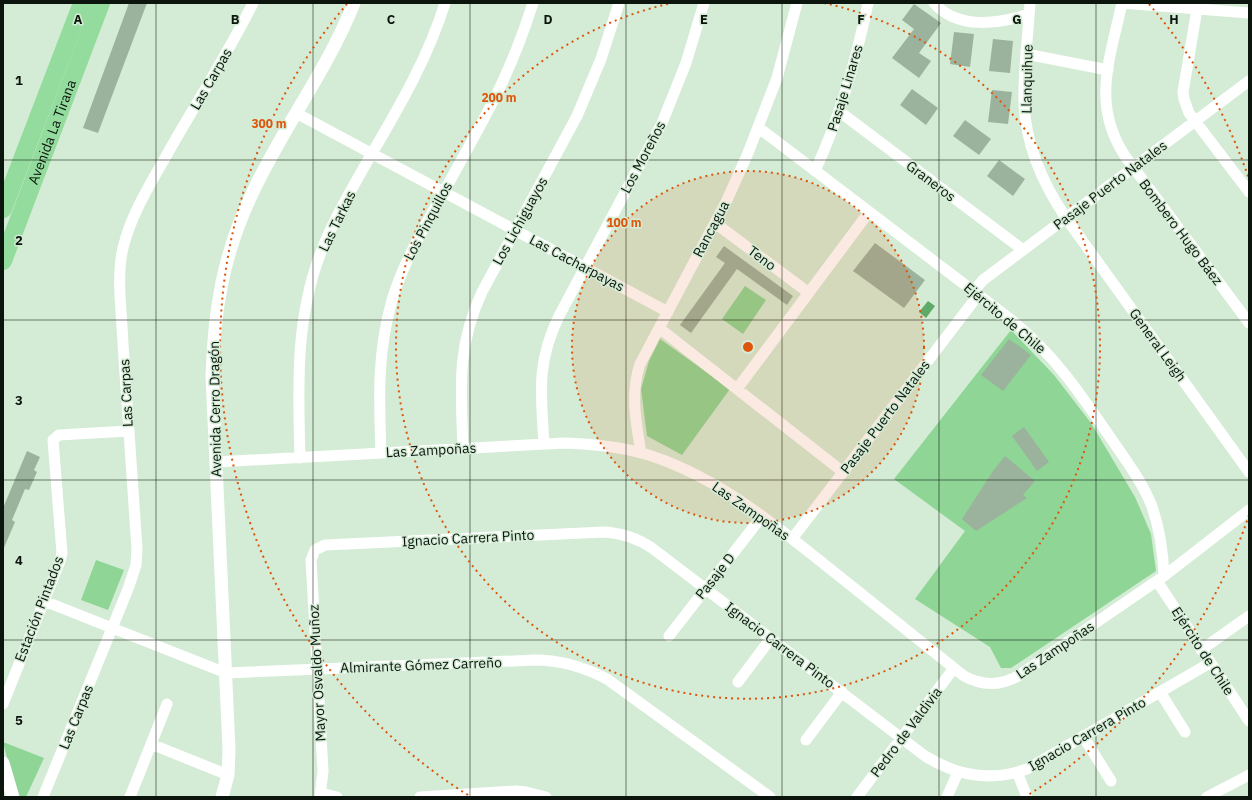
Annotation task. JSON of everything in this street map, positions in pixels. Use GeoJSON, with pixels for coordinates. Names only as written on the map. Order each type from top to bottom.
{"type":"FeatureCollection","features":[{"type":"Feature","properties":{"kind":"highway","name":"Avenida La Tirana"},"geometry":{"type":"LineString","coordinates":[[3,209],[82,3]]}},
{"type":"Feature","properties":{"kind":"highway","name":"Avenida La Tirana"},"geometry":{"type":"LineString","coordinates":[[3,261],[101,3]]}},
{"type":"Feature","properties":{"kind":"street","name":"Las Carpas"},"geometry":{"type":"LineString","coordinates":[[43,797],[128,589],[136,565],[137,549],[128,431],[120,286],[123,248],[131,223],[151,181],[238,32],[253,3]]}},
{"type":"Feature","properties":{"kind":"street","name":"Avenida Cerro Dragón"},"geometry":{"type":"LineString","coordinates":[[222,797],[228,775],[229,749],[212,376],[212,356],[216,316],[223,276],[234,238],[251,196],[337,39],[354,3]]}},
{"type":"Feature","properties":{"kind":"street","name":"Las Tarkas"},"geometry":{"type":"LineString","coordinates":[[300,458],[298,370],[302,331],[309,291],[321,253],[328,235],[426,54],[446,3]]}},
{"type":"Feature","properties":{"kind":"street","name":"Los Pinquillos"},"geometry":{"type":"LineString","coordinates":[[381,453],[380,357],[387,317],[394,294],[404,266],[502,84],[533,3]]}},
{"type":"Feature","properties":{"kind":"street","name":"Los Lichiguayos"},"geometry":{"type":"LineString","coordinates":[[463,449],[460,381],[461,365],[466,334],[476,305],[577,116],[601,59],[619,3]]}},
{"type":"Feature","properties":{"kind":"street","name":"Los Moreños"},"geometry":{"type":"LineString","coordinates":[[544,444],[541,392],[542,366],[553,328],[662,123],[686,63],[704,3]]}},
{"type":"Feature","properties":{"kind":"street","name":"Rancagua"},"geometry":{"type":"LineString","coordinates":[[641,453],[634,409],[634,391],[640,364],[716,223],[738,177],[759,128],[777,78],[797,3]]}},
{"type":"Feature","properties":{"kind":"street","name":"Pasaje Linares"},"geometry":{"type":"LineString","coordinates":[[815,171],[840,112],[856,56],[868,3]]}},
{"type":"Feature","properties":{"kind":"street"},"geometry":{"type":"LineString","coordinates":[[934,3],[952,17],[972,22],[1006,20],[1030,8]]}},
{"type":"Feature","properties":{"kind":"street"},"geometry":{"type":"LineString","coordinates":[[1122,3],[1249,13]]}},
{"type":"Feature","properties":{"kind":"street","name":"Bombero Hugo Báez"},"geometry":{"type":"LineString","coordinates":[[1122,3],[1108,70],[1105,96],[1108,122],[1118,146],[1249,322]]}},
{"type":"Feature","properties":{"kind":"street","name":"Llanquihue"},"geometry":{"type":"LineString","coordinates":[[1030,8],[1024,106],[1030,142],[1041,176],[1066,218]]}},
{"type":"Feature","properties":{"kind":"street"},"geometry":{"type":"LineString","coordinates":[[1197,9],[1183,92],[1186,106],[1195,121],[1249,192]]}},
{"type":"Feature","properties":{"kind":"street"},"geometry":{"type":"LineString","coordinates":[[1026,54],[1108,70]]}},
{"type":"Feature","properties":{"kind":"street","name":"Pasaje Puerto Natales"},"geometry":{"type":"LineString","coordinates":[[792,539],[976,293],[984,280],[1249,81]]}},
{"type":"Feature","properties":{"kind":"street","name":"Graneros"},"geometry":{"type":"LineString","coordinates":[[840,112],[1023,250]]}},
{"type":"Feature","properties":{"kind":"street","name":"Las Cacharpayas"},"geometry":{"type":"LineString","coordinates":[[296,113],[668,312]]}},
{"type":"Feature","properties":{"kind":"street","name":"Ejército de Chile"},"geometry":{"type":"LineString","coordinates":[[759,128],[1023,329],[1058,364],[1133,471],[1150,503],[1156,520],[1164,557],[1160,578],[1201,650],[1249,721]]}},
{"type":"Feature","properties":{"kind":"street"},"geometry":{"type":"LineString","coordinates":[[737,389],[869,212]]}},
{"type":"Feature","properties":{"kind":"street","name":"General Leigh"},"geometry":{"type":"LineString","coordinates":[[1066,218],[1249,472]]}},
{"type":"Feature","properties":{"kind":"street","name":"Teno"},"geometry":{"type":"LineString","coordinates":[[716,223],[809,293]]}},
{"type":"Feature","properties":{"kind":"street"},"geometry":{"type":"LineString","coordinates":[[659,328],[843,472]]}},
{"type":"Feature","properties":{"kind":"street","name":"Estación Pintados"},"geometry":{"type":"LineString","coordinates":[[3,704],[62,553],[54,440],[59,435],[128,431]]}},
{"type":"Feature","properties":{"kind":"street","name":"Las Zampoñas"},"geometry":{"type":"LineString","coordinates":[[216,462],[570,443],[602,445],[641,453],[675,465],[704,479],[746,504],[964,676],[978,682],[992,684],[1010,680],[1160,578],[1249,510]]}},
{"type":"Feature","properties":{"kind":"street","name":"Pasaje D"},"geometry":{"type":"LineString","coordinates":[[669,636],[762,516]]}},
{"type":"Feature","properties":{"kind":"street","name":"Ignacio Carrera Pinto"},"geometry":{"type":"LineString","coordinates":[[315,550],[325,545],[604,532],[615,532],[631,536],[644,543],[705,588],[936,763],[958,772],[977,776],[1002,776],[1027,769],[1210,663]]}},
{"type":"Feature","properties":{"kind":"street","name":"Mayor Osvaldo Muñoz"},"geometry":{"type":"LineString","coordinates":[[315,550],[311,560],[323,771],[320,795]]}},
{"type":"Feature","properties":{"kind":"street","name":"Almirante Gómez Carreño"},"geometry":{"type":"LineString","coordinates":[[44,601],[226,673],[535,660],[547,660],[571,664],[589,670],[607,679],[770,797]]}},
{"type":"Feature","properties":{"kind":"street"},"geometry":{"type":"LineString","coordinates":[[1201,650],[1249,616]]}},
{"type":"Feature","properties":{"kind":"street"},"geometry":{"type":"LineString","coordinates":[[738,682],[771,638]]}},
{"type":"Feature","properties":{"kind":"street","name":"Pedro de Valdivia"},"geometry":{"type":"LineString","coordinates":[[857,797],[954,668]]}},
{"type":"Feature","properties":{"kind":"street"},"geometry":{"type":"LineString","coordinates":[[806,740],[842,692]]}},
{"type":"Feature","properties":{"kind":"street"},"geometry":{"type":"LineString","coordinates":[[1160,692],[1185,732]]}},
{"type":"Feature","properties":{"kind":"street"},"geometry":{"type":"LineString","coordinates":[[130,797],[167,704]]}},
{"type":"Feature","properties":{"kind":"street"},"geometry":{"type":"LineString","coordinates":[[1083,736],[1110,782]]}},
{"type":"Feature","properties":{"kind":"street"},"geometry":{"type":"LineString","coordinates":[[151,744],[228,775]]}},
{"type":"Feature","properties":{"kind":"street"},"geometry":{"type":"LineString","coordinates":[[3,763],[13,797]]}},
{"type":"Feature","properties":{"kind":"street"},"geometry":{"type":"LineString","coordinates":[[947,797],[958,772]]}},
{"type":"Feature","properties":{"kind":"street"},"geometry":{"type":"LineString","coordinates":[[1017,772],[1027,797]]}},
{"type":"Feature","properties":{"kind":"street"},"geometry":{"type":"LineString","coordinates":[[1207,797],[1249,774]]}},
{"type":"Feature","properties":{"kind":"street"},"geometry":{"type":"LineString","coordinates":[[420,797],[516,791],[546,797]]}},
{"type":"Feature","properties":{"kind":"street"},"geometry":{"type":"LineString","coordinates":[[320,795],[337,797]]}},
{"type":"Feature","properties":{"kind":"shaded area"},"geometry":{"type":"Polygon","coordinates":[[[745,286],[766,300],[743,334],[722,319],[745,286]]]}},
{"type":"Feature","properties":{"kind":"shaded area"},"geometry":{"type":"Polygon","coordinates":[[[928,301],[935,306],[926,318],[919,312],[928,301]]]}},
{"type":"Feature","properties":{"kind":"shaded area"},"geometry":{"type":"Polygon","coordinates":[[[1011,330],[1054,375],[1091,423],[1135,497],[1151,534],[1156,571],[1011,668],[1001,668],[990,647],[915,599],[965,531],[894,479],[1011,330]]]}},
{"type":"Feature","properties":{"kind":"shaded area"},"geometry":{"type":"Polygon","coordinates":[[[660,339],[730,389],[682,455],[647,436],[641,389],[649,361],[660,339]]]}},
{"type":"Feature","properties":{"kind":"shaded area"},"geometry":{"type":"Polygon","coordinates":[[[96,560],[124,570],[108,610],[81,600],[96,560]]]}},
{"type":"Feature","properties":{"kind":"shaded area"},"geometry":{"type":"Polygon","coordinates":[[[3,742],[44,758],[26,797],[17,797],[3,742]]]}},
{"type":"Feature","properties":{"kind":"building"},"geometry":{"type":"Polygon","coordinates":[[[129,3],[147,3],[98,133],[83,128],[129,3]]]}},
{"type":"Feature","properties":{"kind":"building"},"geometry":{"type":"Polygon","coordinates":[[[914,4],[941,23],[919,53],[931,61],[919,78],[892,58],[914,29],[902,20],[914,4]]]}},
{"type":"Feature","properties":{"kind":"building"},"geometry":{"type":"Polygon","coordinates":[[[954,32],[974,34],[970,67],[950,64],[954,32]]]}},
{"type":"Feature","properties":{"kind":"building"},"geometry":{"type":"Polygon","coordinates":[[[993,39],[1013,41],[1010,73],[989,71],[993,39]]]}},
{"type":"Feature","properties":{"kind":"building"},"geometry":{"type":"Polygon","coordinates":[[[912,89],[938,108],[926,125],[900,105],[912,89]]]}},
{"type":"Feature","properties":{"kind":"building"},"geometry":{"type":"Polygon","coordinates":[[[992,90],[1012,92],[1008,124],[988,122],[992,90]]]}},
{"type":"Feature","properties":{"kind":"building"},"geometry":{"type":"Polygon","coordinates":[[[965,120],[991,139],[979,155],[953,136],[965,120]]]}},
{"type":"Feature","properties":{"kind":"building"},"geometry":{"type":"Polygon","coordinates":[[[999,160],[1025,179],[1013,196],[987,176],[999,160]]]}},
{"type":"Feature","properties":{"kind":"building"},"geometry":{"type":"Polygon","coordinates":[[[875,243],[925,280],[904,308],[853,271],[875,243]]]}},
{"type":"Feature","properties":{"kind":"building"},"geometry":{"type":"Polygon","coordinates":[[[724,246],[793,296],[787,305],[737,269],[691,333],[680,325],[725,263],[716,257],[724,246]]]}},
{"type":"Feature","properties":{"kind":"building"},"geometry":{"type":"Polygon","coordinates":[[[1009,339],[1031,355],[1003,391],[981,375],[1009,339]]]}},
{"type":"Feature","properties":{"kind":"building"},"geometry":{"type":"Polygon","coordinates":[[[1024,427],[1049,462],[1037,471],[1012,436],[1024,427]]]}},
{"type":"Feature","properties":{"kind":"building"},"geometry":{"type":"Polygon","coordinates":[[[27,451],[40,457],[34,470],[37,472],[29,490],[25,489],[12,520],[15,522],[3,550],[3,508],[27,451]]]}},
{"type":"Feature","properties":{"kind":"building"},"geometry":{"type":"Polygon","coordinates":[[[1005,456],[1035,481],[1023,495],[1027,498],[976,531],[962,519],[993,471],[1005,456]]]}}]}
